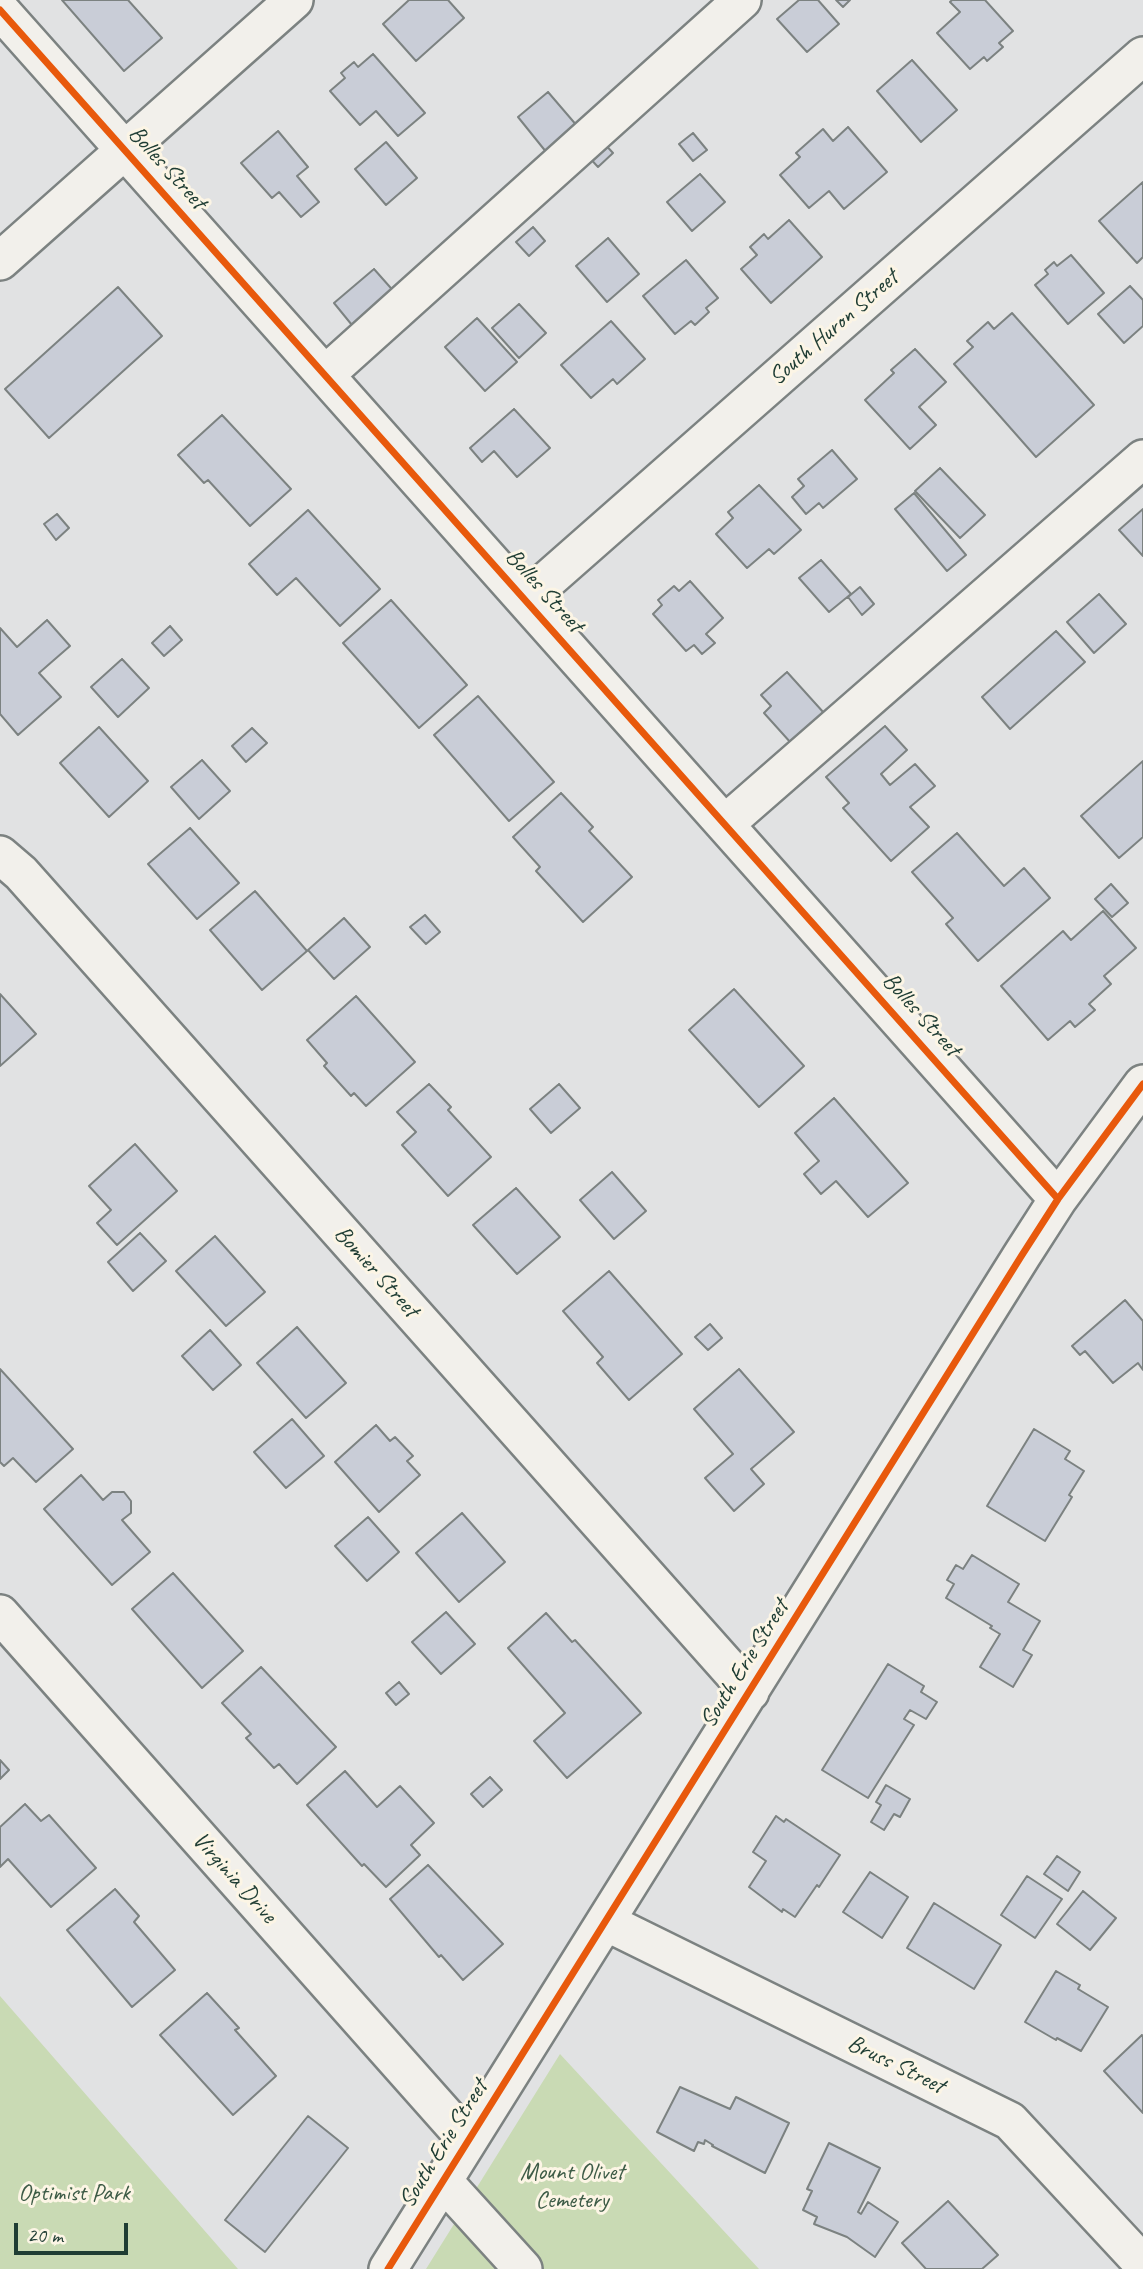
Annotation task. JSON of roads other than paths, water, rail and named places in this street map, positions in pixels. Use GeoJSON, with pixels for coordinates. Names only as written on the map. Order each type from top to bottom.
{"type":"FeatureCollection","features":[{"type":"Feature","properties":{"kind":"street"},"geometry":{"type":"LineString","coordinates":[[0,261],[294,0]]}},
{"type":"Feature","properties":{"kind":"street"},"geometry":{"type":"LineString","coordinates":[[326,374],[741,0]]}},
{"type":"Feature","properties":{"kind":"street","name":"Bolles Street"},"geometry":{"type":"LineString","coordinates":[[0,10],[1058,1199]]}},
{"type":"Feature","properties":{"kind":"street","name":"South Huron Street"},"geometry":{"type":"LineString","coordinates":[[526,599],[1143,56]]}},
{"type":"Feature","properties":{"kind":"street"},"geometry":{"type":"LineString","coordinates":[[725,824],[1143,460]]}},
{"type":"Feature","properties":{"kind":"street","name":"Bomier Street"},"geometry":{"type":"LineString","coordinates":[[0,855],[21,873],[750,1692]]}},
{"type":"Feature","properties":{"kind":"street","name":"South Erie Street"},"geometry":{"type":"LineString","coordinates":[[388,2269],[1058,1199],[1143,1084]]}},
{"type":"Feature","properties":{"kind":"street","name":"Virginia Drive"},"geometry":{"type":"LineString","coordinates":[[0,1614],[468,2141]]}},
{"type":"Feature","properties":{"kind":"street","name":"Bruss Street"},"geometry":{"type":"LineString","coordinates":[[606,1922],[1010,2120],[1143,2264]]}},
{"type":"Feature","properties":{"kind":"street"},"geometry":{"type":"LineString","coordinates":[[443,2181],[523,2269]]}},
{"type":"Feature","properties":{"kind":"park label","name":"Mount Olivet Cemetery"},"geometry":{"type":"Point","coordinates":[572,2187]}},
{"type":"Feature","properties":{"kind":"park label","name":"Optimist Park"},"geometry":{"type":"Point","coordinates":[74,2194]}}]}
